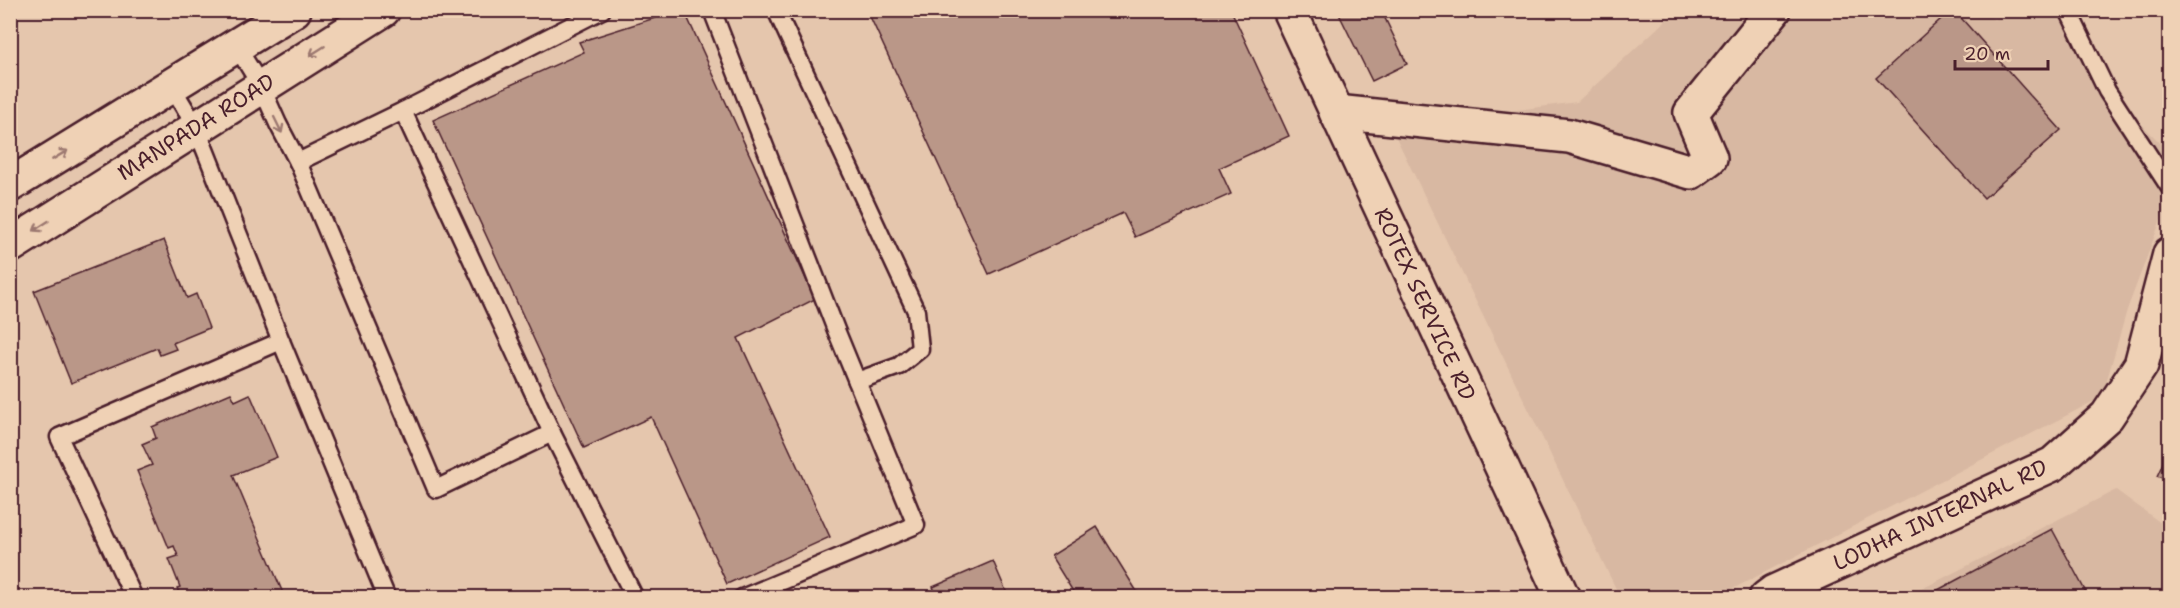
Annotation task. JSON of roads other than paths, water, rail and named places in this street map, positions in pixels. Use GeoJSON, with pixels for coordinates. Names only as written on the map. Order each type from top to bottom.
{"type":"FeatureCollection","features":[{"type":"Feature","properties":{"kind":"street","name":"MANPADA ROAD"},"geometry":{"type":"LineString","coordinates":[[10,186],[294,10]]}},
{"type":"Feature","properties":{"kind":"street","name":"MANPADA ROAD"},"geometry":{"type":"LineString","coordinates":[[10,246],[383,10]]}},
{"type":"Feature","properties":{"kind":"street","name":"ROTEX SERVICE RD"},"geometry":{"type":"LineString","coordinates":[[1289,10],[1563,597]]}},
{"type":"Feature","properties":{"kind":"street"},"geometry":{"type":"LineString","coordinates":[[1336,112],[1569,136],[1691,172],[1710,158],[1691,113],[1774,10]]}},
{"type":"Feature","properties":{"kind":"street","name":"LODHA INTERNAL RD"},"geometry":{"type":"LineString","coordinates":[[1766,597],[2053,464],[2107,416],[2141,365],[2169,254]]}},
{"type":"Feature","properties":{"kind":"lane"},"geometry":{"type":"LineString","coordinates":[[298,162],[602,10]]}},
{"type":"Feature","properties":{"kind":"lane"},"geometry":{"type":"LineString","coordinates":[[712,10],[857,381],[916,525],[742,597]]}},
{"type":"Feature","properties":{"kind":"lane"},"geometry":{"type":"LineString","coordinates":[[776,10],[916,311],[920,349],[899,366],[857,381]]}},
{"type":"Feature","properties":{"kind":"lane"},"geometry":{"type":"LineString","coordinates":[[2068,10],[2107,91],[2169,188]]}},
{"type":"Feature","properties":{"kind":"lane"},"geometry":{"type":"LineString","coordinates":[[237,47],[261,86],[298,162],[436,489],[552,433]]}},
{"type":"Feature","properties":{"kind":"lane"},"geometry":{"type":"LineString","coordinates":[[172,87],[196,127],[281,341],[387,597]]}},
{"type":"Feature","properties":{"kind":"lane"},"geometry":{"type":"LineString","coordinates":[[403,111],[552,433],[635,597]]}},
{"type":"Feature","properties":{"kind":"lane"},"geometry":{"type":"LineString","coordinates":[[134,597],[59,438],[281,341]]}}]}
